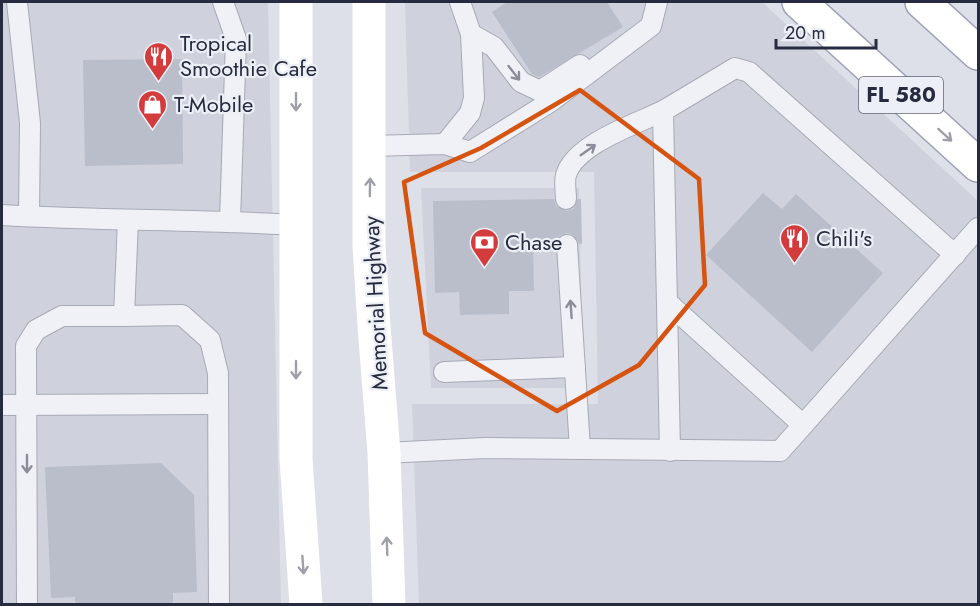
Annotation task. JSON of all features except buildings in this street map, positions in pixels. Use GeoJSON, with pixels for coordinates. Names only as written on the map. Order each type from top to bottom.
{"type":"FeatureCollection","features":[{"type":"Feature","properties":{"kind":"main road"},"geometry":{"type":"LineString","coordinates":[[296,2],[296,459],[306,604]]}},
{"type":"Feature","properties":{"kind":"main road","name":"Memorial Highway"},"geometry":{"type":"LineString","coordinates":[[369,2],[369,246],[384,453],[389,604]]}},
{"type":"Feature","properties":{"kind":"main road","name":"FL 580"},"geometry":{"type":"LineString","coordinates":[[799,2],[978,165]]}},
{"type":"Feature","properties":{"kind":"main road"},"geometry":{"type":"LineString","coordinates":[[921,2],[978,53]]}},
{"type":"Feature","properties":{"kind":"lane"},"geometry":{"type":"LineString","coordinates":[[17,2],[30,123],[28,216]]}},
{"type":"Feature","properties":{"kind":"lane"},"geometry":{"type":"LineString","coordinates":[[223,2],[236,39],[230,221]]}},
{"type":"Feature","properties":{"kind":"lane"},"geometry":{"type":"LineString","coordinates":[[445,144],[470,113],[474,98],[471,34],[460,2]]}},
{"type":"Feature","properties":{"kind":"lane"},"geometry":{"type":"LineString","coordinates":[[370,146],[445,144],[470,152],[550,102],[651,27],[657,2]]}},
{"type":"Feature","properties":{"kind":"lane"},"geometry":{"type":"LineString","coordinates":[[471,34],[494,47],[521,82],[540,91],[627,34],[651,27]]}},
{"type":"Feature","properties":{"kind":"lane"},"geometry":{"type":"LineString","coordinates":[[566,199],[566,176],[573,162],[585,150],[663,111],[735,68],[749,72],[955,255]]}},
{"type":"Feature","properties":{"kind":"lane"},"geometry":{"type":"LineString","coordinates":[[663,111],[670,451]]}},
{"type":"Feature","properties":{"kind":"lane"},"geometry":{"type":"LineString","coordinates":[[2,214],[296,225]]}},
{"type":"Feature","properties":{"kind":"lane"},"geometry":{"type":"LineString","coordinates":[[124,316],[128,220]]}},
{"type":"Feature","properties":{"kind":"lane"},"geometry":{"type":"LineString","coordinates":[[384,453],[485,448],[780,451],[978,228]]}},
{"type":"Feature","properties":{"kind":"lane"},"geometry":{"type":"LineString","coordinates":[[567,245],[580,449]]}},
{"type":"Feature","properties":{"kind":"lane"},"geometry":{"type":"LineString","coordinates":[[668,302],[803,425]]}},
{"type":"Feature","properties":{"kind":"lane"},"geometry":{"type":"LineString","coordinates":[[27,604],[26,346],[36,330],[62,316],[182,315],[210,340],[218,373],[219,604]]}},
{"type":"Feature","properties":{"kind":"lane"},"geometry":{"type":"LineString","coordinates":[[444,372],[575,367]]}},
{"type":"Feature","properties":{"kind":"lane"},"geometry":{"type":"LineString","coordinates":[[2,405],[218,404]]}},
{"type":"Feature","properties":{"kind":"highlighted area"},"geometry":{"type":"Polygon","coordinates":[[[580,90],[699,179],[705,285],[639,365],[557,411],[425,333],[404,182],[481,148],[580,90]]]}},
{"type":"Feature","properties":{"kind":"shaded area"},"geometry":{"type":"Polygon","coordinates":[[[2,2],[268,2],[281,604],[2,604],[2,2]]]}},
{"type":"Feature","properties":{"kind":"shaded area"},"geometry":{"type":"Polygon","coordinates":[[[405,2],[762,2],[978,201],[978,604],[419,604],[412,404],[598,404],[594,172],[410,172],[405,2]]]}},
{"type":"Feature","properties":{"kind":"shaded area"},"geometry":{"type":"Polygon","coordinates":[[[421,188],[579,188],[583,388],[431,388],[421,188]]]}},
{"type":"Feature","properties":{"kind":"place","name":"Tropical Smoothie Cafe"},"geometry":{"type":"Point","coordinates":[159,82]}},
{"type":"Feature","properties":{"kind":"place","name":"T-Mobile"},"geometry":{"type":"Point","coordinates":[153,130]}},
{"type":"Feature","properties":{"kind":"place","name":"Chili's"},"geometry":{"type":"Point","coordinates":[795,264]}},
{"type":"Feature","properties":{"kind":"place","name":"Chase"},"geometry":{"type":"Point","coordinates":[484,268]}}]}
